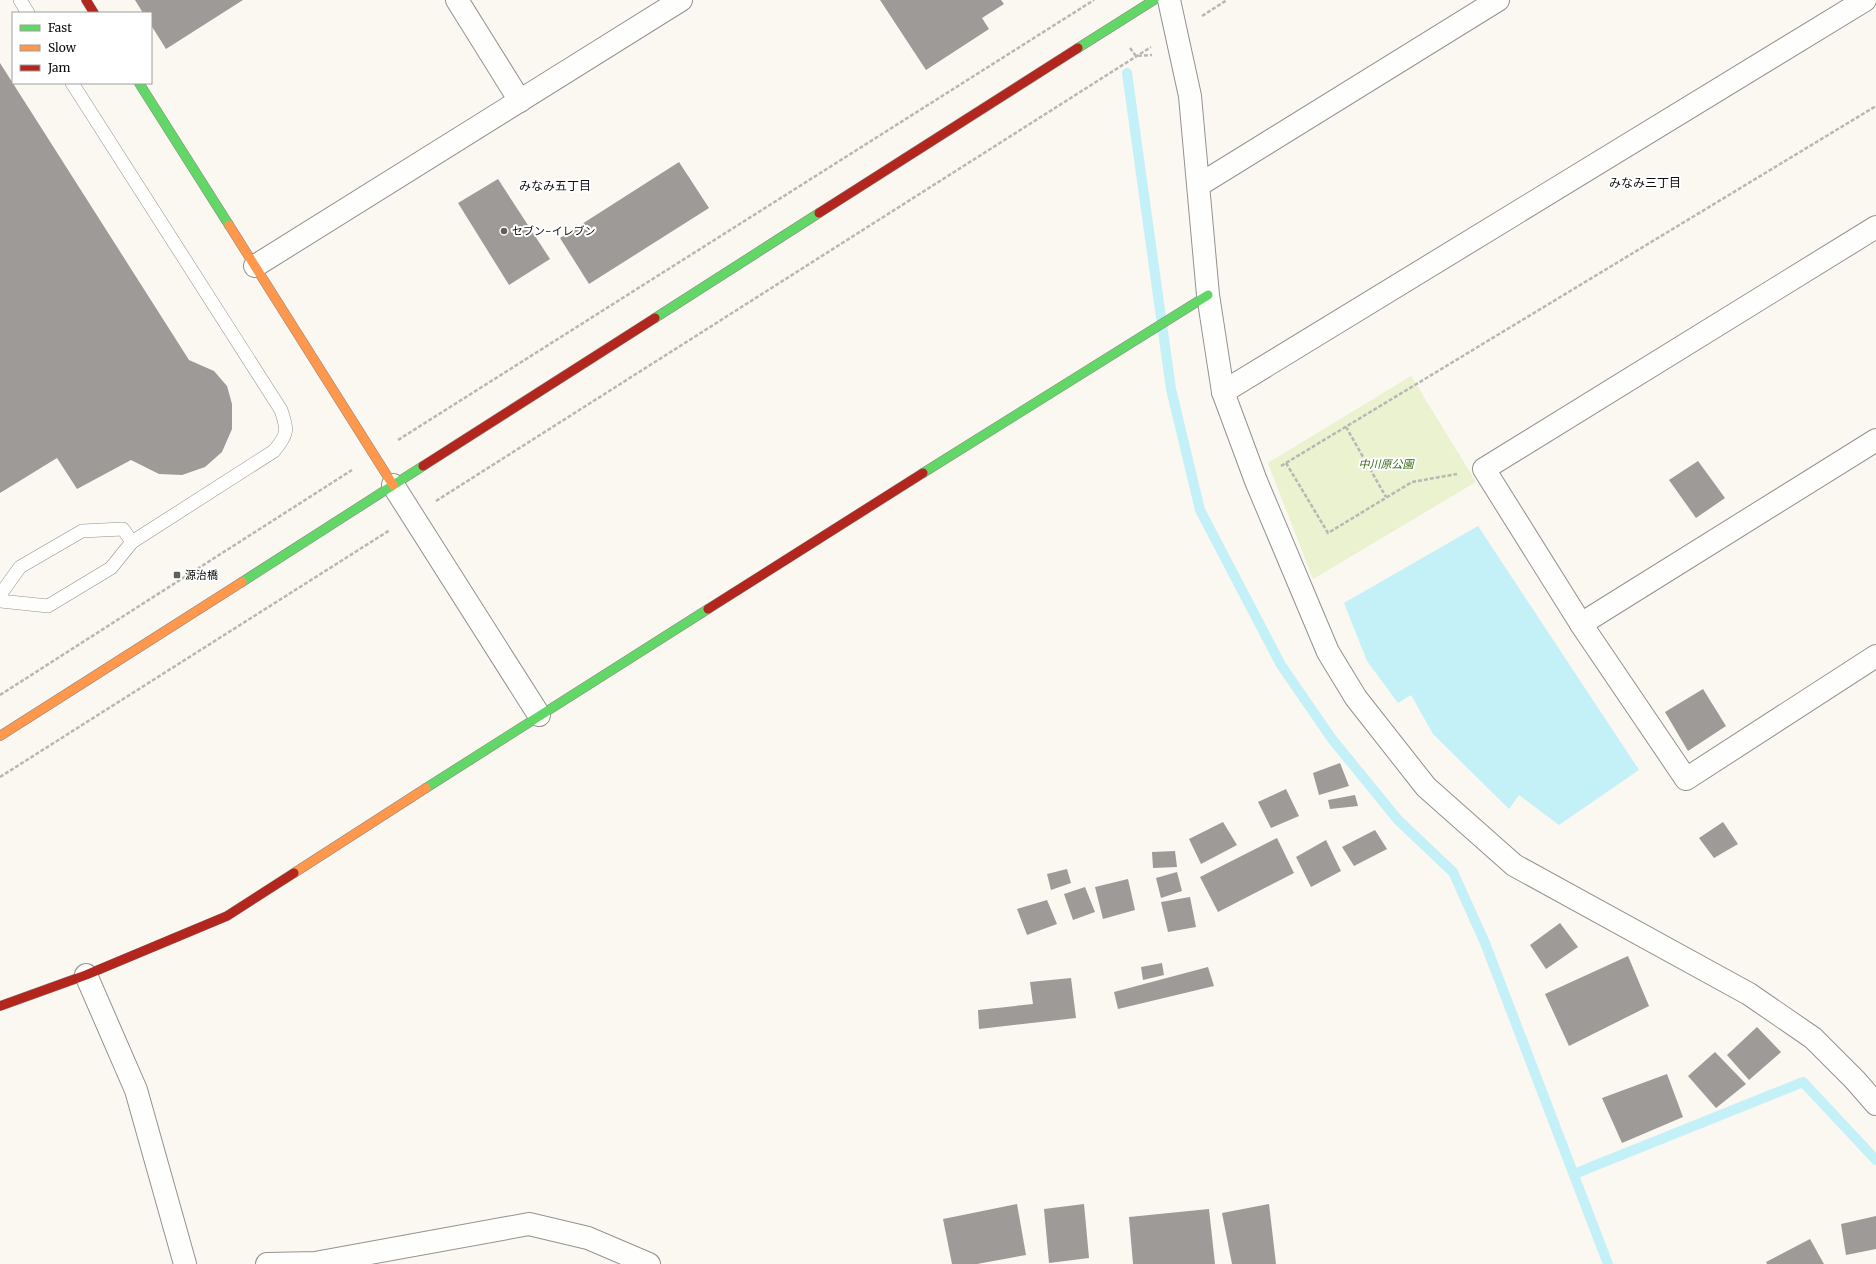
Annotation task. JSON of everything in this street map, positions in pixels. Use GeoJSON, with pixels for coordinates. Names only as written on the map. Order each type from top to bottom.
{"type":"FeatureCollection","features":[{"type":"Feature","properties":{"kind":"street"},"geometry":{"type":"LineString","coordinates":[[86,0],[93,12]]}},
{"type":"Feature","properties":{"kind":"street"},"geometry":{"type":"LineString","coordinates":[[457,0],[520,101]]}},
{"type":"Feature","properties":{"kind":"street"},"geometry":{"type":"LineString","coordinates":[[255,266],[681,0]]}},
{"type":"Feature","properties":{"kind":"street"},"geometry":{"type":"LineString","coordinates":[[0,736],[1154,0]]}},
{"type":"Feature","properties":{"kind":"street"},"geometry":{"type":"LineString","coordinates":[[1169,0],[1190,96],[1208,294],[1223,392],[1256,481],[1328,652],[1356,698],[1426,787],[1514,865],[1748,994],[1813,1038],[1855,1080],[1876,1104]]}},
{"type":"Feature","properties":{"kind":"street"},"geometry":{"type":"LineString","coordinates":[[1199,185],[1498,0]]}},
{"type":"Feature","properties":{"kind":"street"},"geometry":{"type":"LineString","coordinates":[[1223,392],[1865,0]]}},
{"type":"Feature","properties":{"kind":"street"},"geometry":{"type":"LineString","coordinates":[[140,84],[539,715]]}},
{"type":"Feature","properties":{"kind":"street"},"geometry":{"type":"LineString","coordinates":[[1876,226],[1484,469],[1581,624],[1686,779],[1876,656]]}},
{"type":"Feature","properties":{"kind":"street"},"geometry":{"type":"LineString","coordinates":[[0,1006],[86,975],[227,916],[539,715],[1208,294]]}},
{"type":"Feature","properties":{"kind":"street"},"geometry":{"type":"LineString","coordinates":[[1581,624],[1876,440]]}},
{"type":"Feature","properties":{"kind":"street"},"geometry":{"type":"LineString","coordinates":[[86,975],[136,1090],[185,1264]]}},
{"type":"Feature","properties":{"kind":"street"},"geometry":{"type":"LineString","coordinates":[[267,1264],[315,1262],[529,1224],[588,1238],[649,1264]]}},
{"type":"Feature","properties":{"kind":"lane"},"geometry":{"type":"LineString","coordinates":[[20,0],[27,12]]}},
{"type":"Feature","properties":{"kind":"lane"},"geometry":{"type":"LineString","coordinates":[[0,601],[48,606],[111,568],[132,542],[274,451],[285,438],[286,424],[281,410],[73,84]]}},
{"type":"Feature","properties":{"kind":"lane"},"geometry":{"type":"LineString","coordinates":[[0,595],[20,567],[82,531],[123,529],[132,542]]}},
{"type":"Feature","properties":{"kind":"path"},"geometry":{"type":"LineString","coordinates":[[0,695],[374,455],[1094,0]]}},
{"type":"Feature","properties":{"kind":"path"},"geometry":{"type":"LineString","coordinates":[[0,777],[1226,0]]}},
{"type":"Feature","properties":{"kind":"path"},"geometry":{"type":"LineString","coordinates":[[1256,481],[1876,106]]}},
{"type":"Feature","properties":{"kind":"path"},"geometry":{"type":"LineString","coordinates":[[1346,427],[1386,497]]}},
{"type":"Feature","properties":{"kind":"path"},"geometry":{"type":"LineString","coordinates":[[1286,463],[1328,532],[1412,482],[1484,469]]}},
{"type":"Feature","properties":{"kind":"green space","name":"中川原公園"},"geometry":{"type":"Polygon","coordinates":[[[1411,376],[1476,482],[1313,579],[1268,463],[1411,376]]]}},
{"type":"Feature","properties":{"kind":"water"},"geometry":{"type":"Polygon","coordinates":[[[1478,526],[1639,770],[1559,825],[1519,795],[1509,809],[1433,734],[1411,695],[1398,703],[1367,661],[1344,603],[1478,526]]]}},
{"type":"Feature","properties":{"kind":"building"},"geometry":{"type":"Polygon","coordinates":[[[135,0],[243,0],[166,49],[152,27],[152,12],[142,12],[135,0]]]}},
{"type":"Feature","properties":{"kind":"building"},"geometry":{"type":"Polygon","coordinates":[[[880,0],[1001,0],[1004,4],[982,18],[989,29],[926,70],[880,0]]]}},
{"type":"Feature","properties":{"kind":"building"},"geometry":{"type":"Polygon","coordinates":[[[0,63],[189,360],[214,371],[227,386],[232,404],[232,429],[222,452],[205,467],[182,475],[159,474],[131,460],[77,489],[57,458],[0,493],[0,63]]]}},
{"type":"Feature","properties":{"kind":"building"},"geometry":{"type":"Polygon","coordinates":[[[679,162],[709,208],[589,284],[560,238],[679,162]]]}},
{"type":"Feature","properties":{"kind":"building","name":"セブン-イレブン"},"geometry":{"type":"Polygon","coordinates":[[[498,179],[550,259],[509,285],[458,203],[498,179]]]}},
{"type":"Feature","properties":{"kind":"building"},"geometry":{"type":"Polygon","coordinates":[[[1698,461],[1725,498],[1696,518],[1669,480],[1698,461]]]}},
{"type":"Feature","properties":{"kind":"building"},"geometry":{"type":"Polygon","coordinates":[[[1703,689],[1726,726],[1688,751],[1665,712],[1703,689]]]}},
{"type":"Feature","properties":{"kind":"building"},"geometry":{"type":"Polygon","coordinates":[[[1340,763],[1349,786],[1319,795],[1313,773],[1340,763]]]}},
{"type":"Feature","properties":{"kind":"building"},"geometry":{"type":"Polygon","coordinates":[[[1286,789],[1299,816],[1271,828],[1258,802],[1286,789]]]}},
{"type":"Feature","properties":{"kind":"building"},"geometry":{"type":"Polygon","coordinates":[[[1355,795],[1358,806],[1330,809],[1328,800],[1355,795]]]}},
{"type":"Feature","properties":{"kind":"building"},"geometry":{"type":"Polygon","coordinates":[[[1223,822],[1237,845],[1201,864],[1189,839],[1223,822]]]}},
{"type":"Feature","properties":{"kind":"building"},"geometry":{"type":"Polygon","coordinates":[[[1723,822],[1738,844],[1714,858],[1699,838],[1723,822]]]}},
{"type":"Feature","properties":{"kind":"building"},"geometry":{"type":"Polygon","coordinates":[[[1375,830],[1387,849],[1354,866],[1342,847],[1375,830]]]}},
{"type":"Feature","properties":{"kind":"building"},"geometry":{"type":"Polygon","coordinates":[[[1277,838],[1294,873],[1218,912],[1200,877],[1277,838]]]}},
{"type":"Feature","properties":{"kind":"building"},"geometry":{"type":"Polygon","coordinates":[[[1326,840],[1341,871],[1311,887],[1296,857],[1326,840]]]}},
{"type":"Feature","properties":{"kind":"building"},"geometry":{"type":"Polygon","coordinates":[[[1175,851],[1177,867],[1153,868],[1152,852],[1175,851]]]}},
{"type":"Feature","properties":{"kind":"building"},"geometry":{"type":"Polygon","coordinates":[[[1067,869],[1071,883],[1051,890],[1047,874],[1067,869]]]}},
{"type":"Feature","properties":{"kind":"building"},"geometry":{"type":"Polygon","coordinates":[[[1177,872],[1182,891],[1161,898],[1156,878],[1177,872]]]}},
{"type":"Feature","properties":{"kind":"building"},"geometry":{"type":"Polygon","coordinates":[[[1128,879],[1135,910],[1103,919],[1095,887],[1128,879]]]}},
{"type":"Feature","properties":{"kind":"building"},"geometry":{"type":"Polygon","coordinates":[[[1085,887],[1095,912],[1073,920],[1064,894],[1085,887]]]}},
{"type":"Feature","properties":{"kind":"building"},"geometry":{"type":"Polygon","coordinates":[[[1190,897],[1196,927],[1168,932],[1161,902],[1190,897]]]}},
{"type":"Feature","properties":{"kind":"building"},"geometry":{"type":"Polygon","coordinates":[[[1047,900],[1057,924],[1027,935],[1017,909],[1047,900]]]}},
{"type":"Feature","properties":{"kind":"building"},"geometry":{"type":"Polygon","coordinates":[[[1560,923],[1578,947],[1546,969],[1530,945],[1560,923]]]}},
{"type":"Feature","properties":{"kind":"building"},"geometry":{"type":"Polygon","coordinates":[[[1628,956],[1649,1006],[1569,1046],[1545,994],[1628,956]]]}},
{"type":"Feature","properties":{"kind":"building"},"geometry":{"type":"Polygon","coordinates":[[[1162,963],[1164,975],[1143,980],[1141,967],[1162,963]]]}},
{"type":"Feature","properties":{"kind":"building"},"geometry":{"type":"Polygon","coordinates":[[[1208,967],[1214,986],[1118,1009],[1114,992],[1208,967]]]}},
{"type":"Feature","properties":{"kind":"building"},"geometry":{"type":"Polygon","coordinates":[[[1071,978],[1076,1018],[979,1029],[978,1010],[1033,1004],[1030,982],[1071,978]]]}},
{"type":"Feature","properties":{"kind":"building"},"geometry":{"type":"Polygon","coordinates":[[[1757,1027],[1781,1052],[1749,1080],[1727,1055],[1757,1027]]]}},
{"type":"Feature","properties":{"kind":"building"},"geometry":{"type":"Polygon","coordinates":[[[1715,1052],[1746,1084],[1716,1108],[1688,1076],[1715,1052]]]}},
{"type":"Feature","properties":{"kind":"building"},"geometry":{"type":"Polygon","coordinates":[[[1667,1074],[1683,1117],[1622,1143],[1602,1098],[1667,1074]]]}},
{"type":"Feature","properties":{"kind":"building"},"geometry":{"type":"Polygon","coordinates":[[[1017,1204],[1026,1255],[977,1264],[952,1264],[943,1219],[1017,1204]]]}},
{"type":"Feature","properties":{"kind":"building"},"geometry":{"type":"Polygon","coordinates":[[[1084,1204],[1089,1258],[1049,1263],[1044,1209],[1084,1204]]]}},
{"type":"Feature","properties":{"kind":"building"},"geometry":{"type":"Polygon","coordinates":[[[1269,1204],[1276,1264],[1232,1264],[1222,1213],[1269,1204]]]}},
{"type":"Feature","properties":{"kind":"building"},"geometry":{"type":"Polygon","coordinates":[[[1209,1209],[1215,1264],[1133,1264],[1129,1217],[1209,1209]]]}},
{"type":"Feature","properties":{"kind":"building"},"geometry":{"type":"Polygon","coordinates":[[[1876,1216],[1876,1249],[1846,1255],[1841,1224],[1876,1216]]]}},
{"type":"Feature","properties":{"kind":"building"},"geometry":{"type":"Polygon","coordinates":[[[1810,1239],[1824,1264],[1767,1264],[1766,1262],[1810,1239]]]}},
{"type":"Feature","properties":{"kind":"waterway"},"geometry":{"type":"LineString","coordinates":[[1127,73],[1171,389],[1200,510],[1281,665],[1332,739],[1398,820],[1453,872],[1485,943],[1608,1264]]}},
{"type":"Feature","properties":{"kind":"waterway"},"geometry":{"type":"LineString","coordinates":[[1574,1174],[1803,1082],[1876,1160]]}},
{"type":"Feature","properties":{"kind":"traffic: fast"},"geometry":{"type":"LineString","coordinates":[[1078,48],[1154,0]]}},
{"type":"Feature","properties":{"kind":"traffic: fast"},"geometry":{"type":"LineString","coordinates":[[140,84],[229,225]]}},
{"type":"Feature","properties":{"kind":"traffic: fast"},"geometry":{"type":"LineString","coordinates":[[655,318],[819,213]]}},
{"type":"Feature","properties":{"kind":"traffic: fast"},"geometry":{"type":"LineString","coordinates":[[923,473],[1208,295]]}},
{"type":"Feature","properties":{"kind":"traffic: fast"},"geometry":{"type":"LineString","coordinates":[[242,582],[423,466]]}},
{"type":"Feature","properties":{"kind":"traffic: fast"},"geometry":{"type":"LineString","coordinates":[[426,788],[708,609]]}},
{"type":"Feature","properties":{"kind":"traffic: slow"},"geometry":{"type":"LineString","coordinates":[[229,225],[393,485]]}},
{"type":"Feature","properties":{"kind":"traffic: slow"},"geometry":{"type":"LineString","coordinates":[[0,736],[242,582]]}},
{"type":"Feature","properties":{"kind":"traffic: slow"},"geometry":{"type":"LineString","coordinates":[[294,873],[426,788]]}},
{"type":"Feature","properties":{"kind":"traffic: jam"},"geometry":{"type":"LineString","coordinates":[[86,0],[93,12]]}},
{"type":"Feature","properties":{"kind":"traffic: jam"},"geometry":{"type":"LineString","coordinates":[[819,213],[1078,48]]}},
{"type":"Feature","properties":{"kind":"traffic: jam"},"geometry":{"type":"LineString","coordinates":[[423,466],[655,318]]}},
{"type":"Feature","properties":{"kind":"traffic: jam"},"geometry":{"type":"LineString","coordinates":[[708,609],[923,473]]}},
{"type":"Feature","properties":{"kind":"traffic: jam"},"geometry":{"type":"LineString","coordinates":[[0,1006],[86,975],[227,916],[294,873]]}},
{"type":"Feature","properties":{"kind":"place","name":"セブン-イレブン"},"geometry":{"type":"Point","coordinates":[504,231]}},
{"type":"Feature","properties":{"kind":"place","name":"源治橋"},"geometry":{"type":"Point","coordinates":[177,575]}},
{"type":"Feature","properties":{"kind":"district","name":"みなみ三丁目"},"geometry":{"type":"Point","coordinates":[1645,182]}},
{"type":"Feature","properties":{"kind":"district","name":"みなみ五丁目"},"geometry":{"type":"Point","coordinates":[555,185]}}]}
